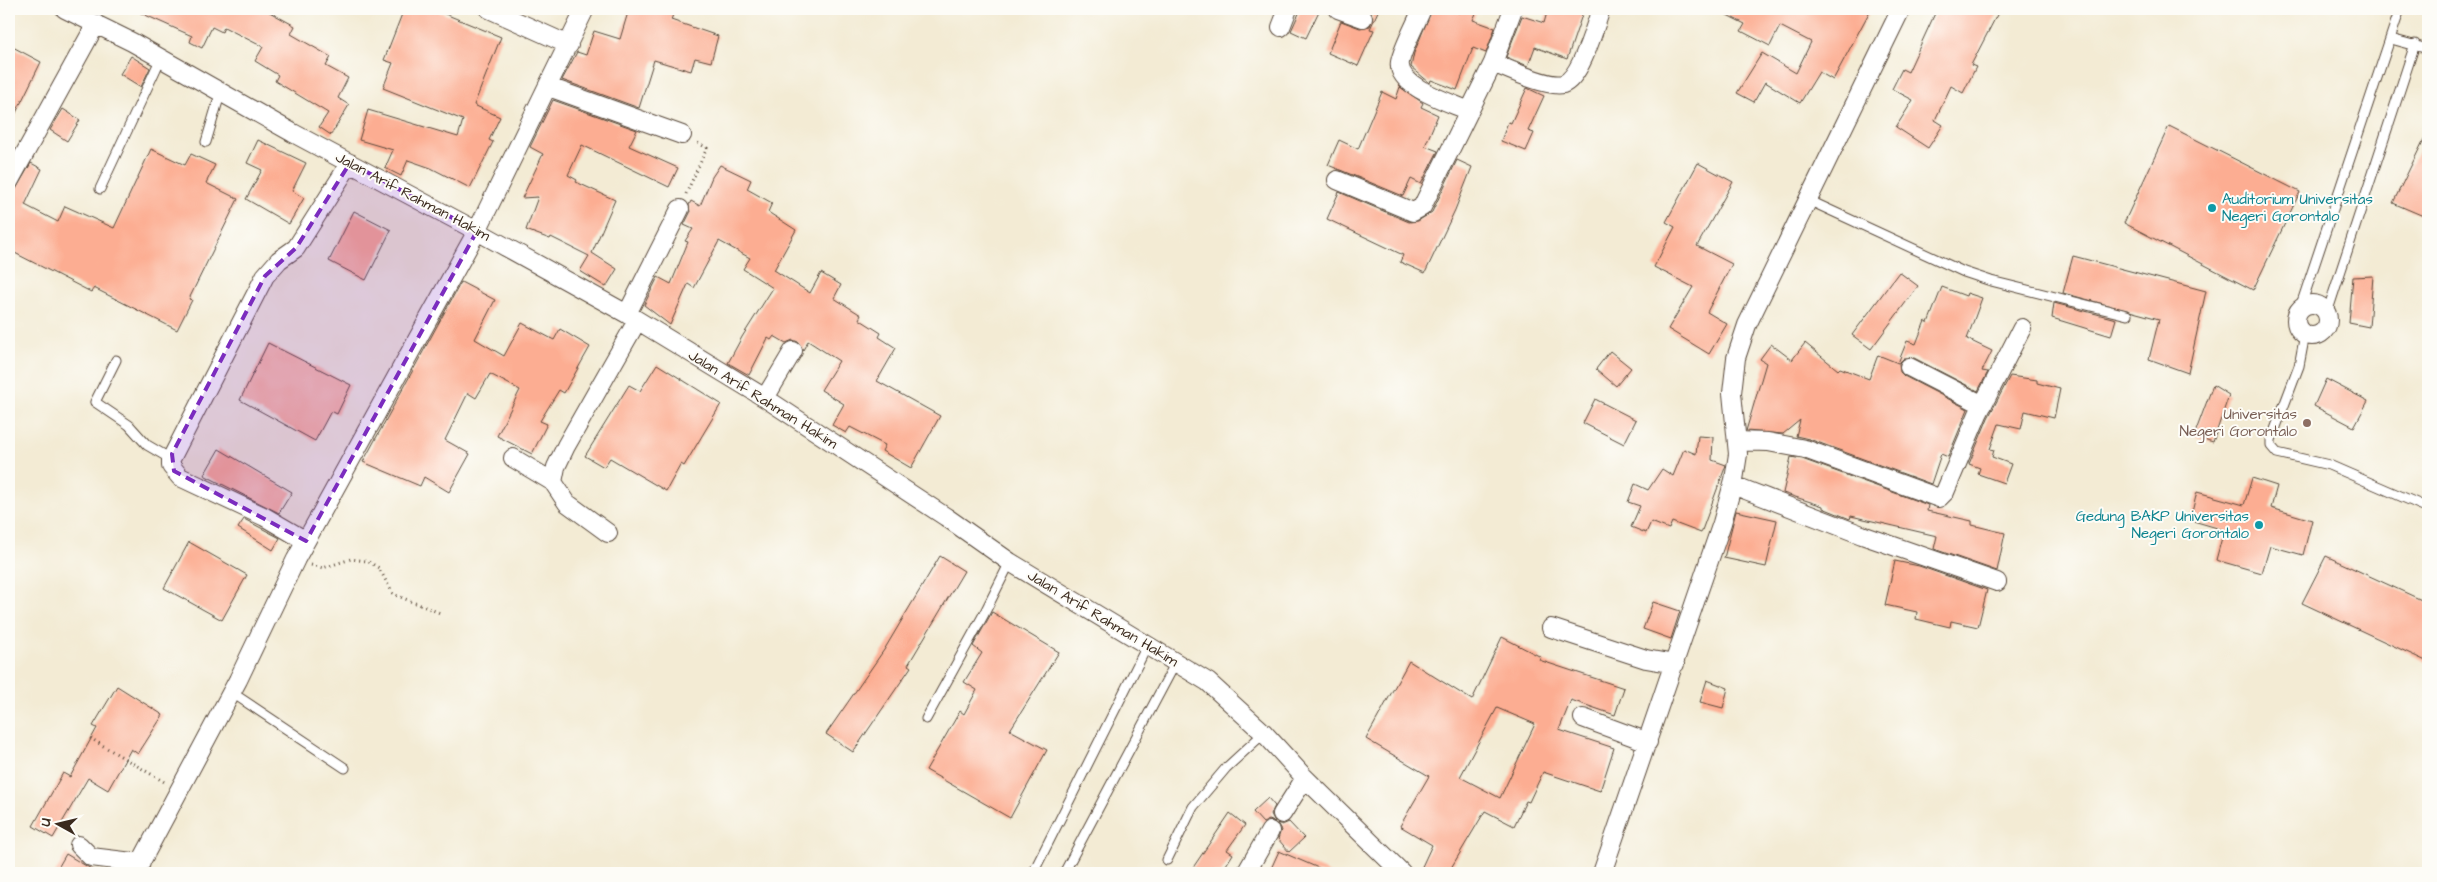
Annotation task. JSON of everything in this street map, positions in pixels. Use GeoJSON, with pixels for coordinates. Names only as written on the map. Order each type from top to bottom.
{"type":"FeatureCollection","features":[{"type":"Feature","properties":{"kind":"street","name":"Jalan Arif Rahman Hakim"},"geometry":{"type":"LineString","coordinates":[[65,9],[221,90],[292,133],[478,231],[632,318],[765,398],[946,517],[1010,562],[1208,682],[1231,700],[1305,778],[1402,873]]}},
{"type":"Feature","properties":{"kind":"street"},"geometry":{"type":"LineString","coordinates":[[490,9],[569,45]]}},
{"type":"Feature","properties":{"kind":"street"},"geometry":{"type":"LineString","coordinates":[[79,846],[90,858],[138,868],[231,692],[296,558],[478,231],[585,9]]}},
{"type":"Feature","properties":{"kind":"street"},"geometry":{"type":"LineString","coordinates":[[1281,27],[1288,9]]}},
{"type":"Feature","properties":{"kind":"street"},"geometry":{"type":"LineString","coordinates":[[1338,9],[1363,18]]}},
{"type":"Feature","properties":{"kind":"street"},"geometry":{"type":"LineString","coordinates":[[1422,9],[1400,62],[1400,72],[1410,84],[1468,111]]}},
{"type":"Feature","properties":{"kind":"street"},"geometry":{"type":"LineString","coordinates":[[1337,180],[1413,212],[1422,207],[1493,63],[1514,9]]}},
{"type":"Feature","properties":{"kind":"street"},"geometry":{"type":"LineString","coordinates":[[1493,63],[1551,84],[1563,84],[1572,78],[1579,66],[1601,9]]}},
{"type":"Feature","properties":{"kind":"street"},"geometry":{"type":"LineString","coordinates":[[1602,873],[1722,524],[1733,485],[1737,465],[1738,441],[1732,393],[1736,358],[1747,324],[1901,9]]}},
{"type":"Feature","properties":{"kind":"street"},"geometry":{"type":"LineString","coordinates":[[9,182],[96,24]]}},
{"type":"Feature","properties":{"kind":"street"},"geometry":{"type":"LineString","coordinates":[[549,87],[682,135]]}},
{"type":"Feature","properties":{"kind":"street"},"geometry":{"type":"LineString","coordinates":[[306,541],[265,517],[180,477],[171,466],[171,459],[265,276],[279,260],[296,248],[350,163]]}},
{"type":"Feature","properties":{"kind":"street"},"geometry":{"type":"LineString","coordinates":[[554,482],[556,467],[632,318],[680,209]]}},
{"type":"Feature","properties":{"kind":"street"},"geometry":{"type":"LineString","coordinates":[[2307,304],[2315,304],[2322,307],[2327,313],[2328,321],[2320,334],[2312,336],[2299,330],[2296,315],[2300,308],[2307,304]]}},
{"type":"Feature","properties":{"kind":"street"},"geometry":{"type":"LineString","coordinates":[[1738,441],[1768,442],[1805,449],[1939,498],[1945,492],[1983,405],[2022,328]]}},
{"type":"Feature","properties":{"kind":"street"},"geometry":{"type":"LineString","coordinates":[[765,398],[793,351]]}},
{"type":"Feature","properties":{"kind":"street"},"geometry":{"type":"LineString","coordinates":[[1909,366],[1983,405]]}},
{"type":"Feature","properties":{"kind":"street"},"geometry":{"type":"LineString","coordinates":[[513,458],[554,482],[567,503],[608,533]]}},
{"type":"Feature","properties":{"kind":"street"},"geometry":{"type":"LineString","coordinates":[[1733,485],[1862,535],[1997,582]]}},
{"type":"Feature","properties":{"kind":"street"},"geometry":{"type":"LineString","coordinates":[[1551,628],[1646,659],[1674,664]]}},
{"type":"Feature","properties":{"kind":"street"},"geometry":{"type":"LineString","coordinates":[[1583,718],[1648,742]]}},
{"type":"Feature","properties":{"kind":"street"},"geometry":{"type":"LineString","coordinates":[[1282,814],[1305,778]]}},
{"type":"Feature","properties":{"kind":"street"},"geometry":{"type":"LineString","coordinates":[[1246,873],[1270,831]]}},
{"type":"Feature","properties":{"kind":"lane"},"geometry":{"type":"LineString","coordinates":[[2300,308],[2400,9]]}},
{"type":"Feature","properties":{"kind":"lane"},"geometry":{"type":"LineString","coordinates":[[2391,39],[2428,48]]}},
{"type":"Feature","properties":{"kind":"lane"},"geometry":{"type":"LineString","coordinates":[[2327,313],[2414,44]]}},
{"type":"Feature","properties":{"kind":"lane"},"geometry":{"type":"LineString","coordinates":[[100,188],[161,58]]}},
{"type":"Feature","properties":{"kind":"lane"},"geometry":{"type":"LineString","coordinates":[[206,142],[221,90]]}},
{"type":"Feature","properties":{"kind":"lane"},"geometry":{"type":"LineString","coordinates":[[1808,200],[1964,272],[1991,281],[2127,315]]}},
{"type":"Feature","properties":{"kind":"lane"},"geometry":{"type":"LineString","coordinates":[[2305,334],[2299,366],[2271,440],[2273,449],[2277,453],[2329,465],[2428,508]]}},
{"type":"Feature","properties":{"kind":"lane"},"geometry":{"type":"LineString","coordinates":[[116,360],[95,402],[130,425],[147,445],[171,459]]}},
{"type":"Feature","properties":{"kind":"lane"},"geometry":{"type":"LineString","coordinates":[[926,719],[984,614],[1010,562]]}},
{"type":"Feature","properties":{"kind":"lane"},"geometry":{"type":"LineString","coordinates":[[1033,873],[1148,644]]}},
{"type":"Feature","properties":{"kind":"lane"},"geometry":{"type":"LineString","coordinates":[[1064,873],[1176,662]]}},
{"type":"Feature","properties":{"kind":"lane"},"geometry":{"type":"LineString","coordinates":[[231,692],[345,768]]}},
{"type":"Feature","properties":{"kind":"lane"},"geometry":{"type":"LineString","coordinates":[[1167,860],[1193,807],[1226,768],[1264,733]]}},
{"type":"Feature","properties":{"kind":"path"},"geometry":{"type":"LineString","coordinates":[[680,209],[707,148],[682,135]]}},
{"type":"Feature","properties":{"kind":"path"},"geometry":{"type":"LineString","coordinates":[[296,558],[323,568],[351,559],[367,561],[379,568],[393,594],[440,613]]}},
{"type":"Feature","properties":{"kind":"path"},"geometry":{"type":"LineString","coordinates":[[90,738],[179,791]]}},
{"type":"Feature","properties":{"kind":"highlighted area"},"geometry":{"type":"Polygon","coordinates":[[[350,163],[477,231],[306,541],[174,471],[172,454],[265,276],[296,248],[350,163]]]}},
{"type":"Feature","properties":{"kind":"building"},"geometry":{"type":"Polygon","coordinates":[[[132,9],[264,9],[295,26],[291,34],[331,57],[326,66],[348,78],[338,98],[349,105],[331,135],[319,127],[328,113],[275,81],[278,75],[255,61],[263,47],[224,27],[222,32],[212,27],[202,48],[190,42],[192,36],[132,9]]]}},
{"type":"Feature","properties":{"kind":"building"},"geometry":{"type":"Polygon","coordinates":[[[404,9],[433,9],[501,37],[474,105],[500,117],[489,140],[493,142],[470,188],[431,168],[408,160],[401,176],[385,168],[393,150],[359,140],[368,110],[458,137],[463,120],[383,88],[393,63],[384,60],[404,9]]]}},
{"type":"Feature","properties":{"kind":"building"},"geometry":{"type":"Polygon","coordinates":[[[629,9],[675,9],[671,20],[718,36],[711,62],[695,58],[691,71],[654,60],[639,108],[562,80],[577,52],[586,55],[594,31],[620,39],[629,9]]]}},
{"type":"Feature","properties":{"kind":"building"},"geometry":{"type":"Polygon","coordinates":[[[1301,9],[1320,9],[1306,38],[1291,31],[1301,9]]]}},
{"type":"Feature","properties":{"kind":"building"},"geometry":{"type":"Polygon","coordinates":[[[1368,9],[1379,9],[1370,29],[1374,30],[1358,66],[1328,53],[1341,21],[1360,28],[1370,26],[1373,17],[1368,9]]]}},
{"type":"Feature","properties":{"kind":"building"},"geometry":{"type":"Polygon","coordinates":[[[1432,9],[1449,9],[1459,13],[1461,9],[1478,9],[1473,20],[1495,28],[1486,53],[1473,48],[1457,90],[1431,80],[1430,83],[1411,67],[1414,53],[1432,9]]]}},
{"type":"Feature","properties":{"kind":"building"},"geometry":{"type":"Polygon","coordinates":[[[1548,9],[1584,9],[1567,59],[1535,47],[1528,66],[1506,57],[1522,16],[1544,23],[1548,9]]]}},
{"type":"Feature","properties":{"kind":"building"},"geometry":{"type":"Polygon","coordinates":[[[1715,9],[1871,9],[1833,80],[1819,72],[1800,103],[1765,82],[1754,102],[1737,93],[1762,53],[1796,73],[1811,42],[1780,26],[1770,46],[1741,31],[1745,24],[1715,9]]]}},
{"type":"Feature","properties":{"kind":"building"},"geometry":{"type":"Polygon","coordinates":[[[1937,9],[2000,9],[1971,65],[1976,67],[1963,93],[1951,86],[1935,120],[1943,125],[1928,148],[1896,127],[1913,100],[1892,89],[1902,69],[1908,72],[1937,9]]]}},
{"type":"Feature","properties":{"kind":"building"},"geometry":{"type":"Polygon","coordinates":[[[9,45],[41,62],[9,127],[9,45]]]}},
{"type":"Feature","properties":{"kind":"building"},"geometry":{"type":"Polygon","coordinates":[[[131,56],[150,68],[141,87],[120,74],[131,56]]]}},
{"type":"Feature","properties":{"kind":"building"},"geometry":{"type":"Polygon","coordinates":[[[1400,87],[1423,103],[1421,107],[1438,115],[1425,146],[1438,151],[1421,184],[1411,179],[1403,196],[1328,165],[1339,140],[1358,149],[1382,92],[1396,99],[1400,87]]]}},
{"type":"Feature","properties":{"kind":"building"},"geometry":{"type":"Polygon","coordinates":[[[1527,88],[1544,96],[1528,131],[1534,133],[1526,151],[1501,141],[1508,122],[1511,123],[1527,88]]]}},
{"type":"Feature","properties":{"kind":"building"},"geometry":{"type":"Polygon","coordinates":[[[553,100],[637,130],[629,146],[678,168],[669,187],[582,145],[568,175],[577,180],[576,182],[615,200],[592,253],[617,269],[606,287],[580,271],[589,256],[551,237],[550,239],[526,230],[538,197],[522,198],[543,154],[530,147],[553,100]]]}},
{"type":"Feature","properties":{"kind":"building"},"geometry":{"type":"Polygon","coordinates":[[[63,109],[80,120],[67,141],[50,130],[63,109]]]}},
{"type":"Feature","properties":{"kind":"building","name":"Auditorium Universitas Negeri Gorontalo"},"geometry":{"type":"Polygon","coordinates":[[[2169,126],[2300,192],[2253,290],[2124,223],[2169,126]]]}},
{"type":"Feature","properties":{"kind":"building"},"geometry":{"type":"Polygon","coordinates":[[[2428,131],[2428,218],[2393,203],[2428,131]]]}},
{"type":"Feature","properties":{"kind":"building"},"geometry":{"type":"Polygon","coordinates":[[[258,140],[306,163],[292,191],[304,198],[289,224],[246,199],[262,170],[247,163],[258,140]]]}},
{"type":"Feature","properties":{"kind":"building"},"geometry":{"type":"Polygon","coordinates":[[[151,149],[185,165],[191,154],[215,165],[206,183],[238,199],[189,299],[192,300],[177,330],[94,288],[91,292],[9,250],[9,201],[31,163],[42,169],[25,205],[58,222],[65,206],[114,228],[151,149]]]}},
{"type":"Feature","properties":{"kind":"building"},"geometry":{"type":"Polygon","coordinates":[[[1457,160],[1472,167],[1455,210],[1425,273],[1400,262],[1403,255],[1327,219],[1339,192],[1409,222],[1418,221],[1432,212],[1457,160]]]}},
{"type":"Feature","properties":{"kind":"building"},"geometry":{"type":"Polygon","coordinates":[[[1698,163],[1733,182],[1697,246],[1732,264],[1707,312],[1727,324],[1709,354],[1668,329],[1693,287],[1654,267],[1675,227],[1666,222],[1698,163]]]}},
{"type":"Feature","properties":{"kind":"building"},"geometry":{"type":"Polygon","coordinates":[[[720,165],[751,180],[747,189],[772,203],[768,212],[796,230],[774,270],[810,293],[821,273],[841,285],[834,298],[861,315],[859,319],[881,333],[879,337],[896,348],[877,381],[940,416],[911,468],[882,451],[885,445],[850,427],[846,433],[832,425],[844,404],[821,390],[839,361],[808,341],[803,350],[798,342],[793,340],[786,343],[774,336],[771,340],[768,338],[749,375],[728,363],[773,288],[743,269],[750,258],[719,241],[694,288],[688,284],[670,325],[644,305],[658,277],[671,284],[688,242],[685,241],[693,229],[684,225],[690,213],[689,205],[691,201],[700,206],[712,177],[720,165]]]}},
{"type":"Feature","properties":{"kind":"building"},"geometry":{"type":"Polygon","coordinates":[[[354,211],[391,230],[366,280],[329,261],[354,211]]]}},
{"type":"Feature","properties":{"kind":"building"},"geometry":{"type":"Polygon","coordinates":[[[2073,256],[2206,291],[2188,373],[2149,359],[2159,319],[2063,293],[2073,256]]]}},
{"type":"Feature","properties":{"kind":"building"},"geometry":{"type":"Polygon","coordinates":[[[1899,272],[1918,286],[1871,349],[1852,335],[1899,272]]]}},
{"type":"Feature","properties":{"kind":"building"},"geometry":{"type":"Polygon","coordinates":[[[2373,276],[2369,327],[2349,323],[2353,277],[2373,276]]]}},
{"type":"Feature","properties":{"kind":"building"},"geometry":{"type":"Polygon","coordinates":[[[461,282],[495,300],[475,339],[504,356],[522,323],[554,340],[560,329],[590,347],[564,393],[559,390],[540,421],[547,424],[532,454],[497,436],[520,390],[490,374],[476,398],[468,393],[445,440],[470,454],[449,492],[424,477],[420,486],[363,462],[461,282]]]}},
{"type":"Feature","properties":{"kind":"building"},"geometry":{"type":"Polygon","coordinates":[[[1942,287],[1966,296],[1967,293],[1982,298],[1967,339],[1992,351],[1982,371],[1988,372],[1978,391],[1914,358],[1904,358],[1899,363],[1900,372],[1904,376],[1968,409],[1948,457],[1941,454],[1931,484],[1809,439],[1796,436],[1800,420],[1783,434],[1746,431],[1766,363],[1760,359],[1771,344],[1792,360],[1805,343],[1838,370],[1840,368],[1869,379],[1878,355],[1898,363],[1907,341],[1916,344],[1925,321],[1928,323],[1942,287]]]}},
{"type":"Feature","properties":{"kind":"building"},"geometry":{"type":"Polygon","coordinates":[[[2054,303],[2116,319],[2111,336],[2052,318],[2054,303]]]}},
{"type":"Feature","properties":{"kind":"building"},"geometry":{"type":"Polygon","coordinates":[[[268,343],[351,385],[337,414],[331,411],[315,441],[240,400],[268,343]]]}},
{"type":"Feature","properties":{"kind":"building"},"geometry":{"type":"Polygon","coordinates":[[[1610,351],[1631,368],[1616,386],[1596,369],[1610,351]]]}},
{"type":"Feature","properties":{"kind":"building"},"geometry":{"type":"Polygon","coordinates":[[[657,364],[721,404],[684,466],[681,464],[666,491],[610,458],[604,467],[585,456],[629,385],[640,391],[657,364]]]}},
{"type":"Feature","properties":{"kind":"building"},"geometry":{"type":"Polygon","coordinates":[[[2010,376],[2037,380],[2037,383],[2060,389],[2054,418],[2025,411],[2021,429],[1999,424],[1990,449],[1994,450],[1992,457],[2011,464],[2004,483],[1978,474],[1980,468],[1969,464],[1988,418],[2010,376]]]}},
{"type":"Feature","properties":{"kind":"building"},"geometry":{"type":"Polygon","coordinates":[[[2326,379],[2368,401],[2354,427],[2314,406],[2326,379]]]}},
{"type":"Feature","properties":{"kind":"building"},"geometry":{"type":"Polygon","coordinates":[[[2213,385],[2229,395],[2213,442],[2194,436],[2213,385]]]}},
{"type":"Feature","properties":{"kind":"building"},"geometry":{"type":"Polygon","coordinates":[[[1595,399],[1636,420],[1624,444],[1583,423],[1595,399]]]}},
{"type":"Feature","properties":{"kind":"building"},"geometry":{"type":"Polygon","coordinates":[[[1698,436],[1713,437],[1712,460],[1726,465],[1701,533],[1672,522],[1669,529],[1651,522],[1646,533],[1631,527],[1640,506],[1628,502],[1635,484],[1648,490],[1662,469],[1673,476],[1684,449],[1696,454],[1698,436]]]}},
{"type":"Feature","properties":{"kind":"building"},"geometry":{"type":"Polygon","coordinates":[[[219,449],[292,492],[279,513],[204,475],[219,449]]]}},
{"type":"Feature","properties":{"kind":"building"},"geometry":{"type":"Polygon","coordinates":[[[1791,457],[1802,459],[1928,505],[1927,511],[1972,521],[1972,525],[2005,533],[1997,571],[1934,549],[1937,536],[1851,516],[1850,519],[1823,508],[1823,506],[1783,493],[1791,457]]]}},
{"type":"Feature","properties":{"kind":"building","name":"Gedung BAKP Universitas Negeri Gorontalo"},"geometry":{"type":"Polygon","coordinates":[[[2252,478],[2277,486],[2271,508],[2312,520],[2303,555],[2270,546],[2262,573],[2216,560],[2224,530],[2190,520],[2197,492],[2244,505],[2252,478]]]}},
{"type":"Feature","properties":{"kind":"building"},"geometry":{"type":"Polygon","coordinates":[[[1736,511],[1777,520],[1766,567],[1724,558],[1736,511]]]}},
{"type":"Feature","properties":{"kind":"building"},"geometry":{"type":"Polygon","coordinates":[[[244,519],[280,538],[273,550],[238,528],[244,519]]]}},
{"type":"Feature","properties":{"kind":"building"},"geometry":{"type":"Polygon","coordinates":[[[189,542],[247,575],[222,620],[164,588],[189,542]]]}},
{"type":"Feature","properties":{"kind":"building"},"geometry":{"type":"Polygon","coordinates":[[[940,556],[964,571],[908,665],[911,667],[853,752],[826,734],[884,650],[940,556]]]}},
{"type":"Feature","properties":{"kind":"building"},"geometry":{"type":"Polygon","coordinates":[[[2326,556],[2428,603],[2428,662],[2302,603],[2326,556]]]}},
{"type":"Feature","properties":{"kind":"building"},"geometry":{"type":"Polygon","coordinates":[[[1895,561],[1919,566],[1987,590],[1978,627],[1951,621],[1950,627],[1916,619],[1917,612],[1885,605],[1895,561]]]}},
{"type":"Feature","properties":{"kind":"building"},"geometry":{"type":"Polygon","coordinates":[[[1653,602],[1680,611],[1671,639],[1643,629],[1653,602]]]}},
{"type":"Feature","properties":{"kind":"building"},"geometry":{"type":"Polygon","coordinates":[[[992,612],[1059,652],[1010,730],[1047,750],[1010,818],[926,770],[960,711],[964,714],[977,690],[964,682],[982,653],[973,646],[992,612]]]}},
{"type":"Feature","properties":{"kind":"building"},"geometry":{"type":"Polygon","coordinates":[[[1502,637],[1541,657],[1539,660],[1624,688],[1615,715],[1571,700],[1559,730],[1614,748],[1600,791],[1543,772],[1529,802],[1526,801],[1514,826],[1485,811],[1448,873],[1419,873],[1432,845],[1400,826],[1429,776],[1366,739],[1409,661],[1472,700],[1502,637]],[[1497,708],[1460,777],[1500,798],[1535,724],[1497,708]]]}},
{"type":"Feature","properties":{"kind":"building"},"geometry":{"type":"Polygon","coordinates":[[[1707,680],[1728,688],[1723,708],[1700,702],[1707,680]]]}},
{"type":"Feature","properties":{"kind":"building"},"geometry":{"type":"Polygon","coordinates":[[[117,686],[163,715],[138,754],[131,749],[108,790],[88,778],[53,838],[33,826],[63,773],[70,777],[97,728],[93,726],[117,686]]]}},
{"type":"Feature","properties":{"kind":"building"},"geometry":{"type":"Polygon","coordinates":[[[1268,798],[1275,806],[1271,814],[1275,822],[1269,820],[1263,823],[1253,812],[1268,798]]]}},
{"type":"Feature","properties":{"kind":"building"},"geometry":{"type":"Polygon","coordinates":[[[1230,813],[1245,825],[1227,850],[1233,854],[1221,873],[1200,873],[1192,869],[1230,813]]]}},
{"type":"Feature","properties":{"kind":"building"},"geometry":{"type":"Polygon","coordinates":[[[1289,822],[1304,838],[1289,852],[1278,839],[1281,830],[1277,823],[1282,825],[1289,822]]]}},
{"type":"Feature","properties":{"kind":"building"},"geometry":{"type":"Polygon","coordinates":[[[1279,851],[1330,873],[1269,873],[1279,851]]]}},
{"type":"Feature","properties":{"kind":"building"},"geometry":{"type":"Polygon","coordinates":[[[66,854],[98,873],[55,873],[66,854]]]}},
{"type":"Feature","properties":{"kind":"place","name":"Auditorium Universitas Negeri Gorontalo"},"geometry":{"type":"Point","coordinates":[2212,208]}},
{"type":"Feature","properties":{"kind":"place","name":"Universitas Negeri Gorontalo"},"geometry":{"type":"Point","coordinates":[2307,423]}},
{"type":"Feature","properties":{"kind":"place","name":"Gedung BAKP Universitas Negeri Gorontalo"},"geometry":{"type":"Point","coordinates":[2259,525]}}]}
